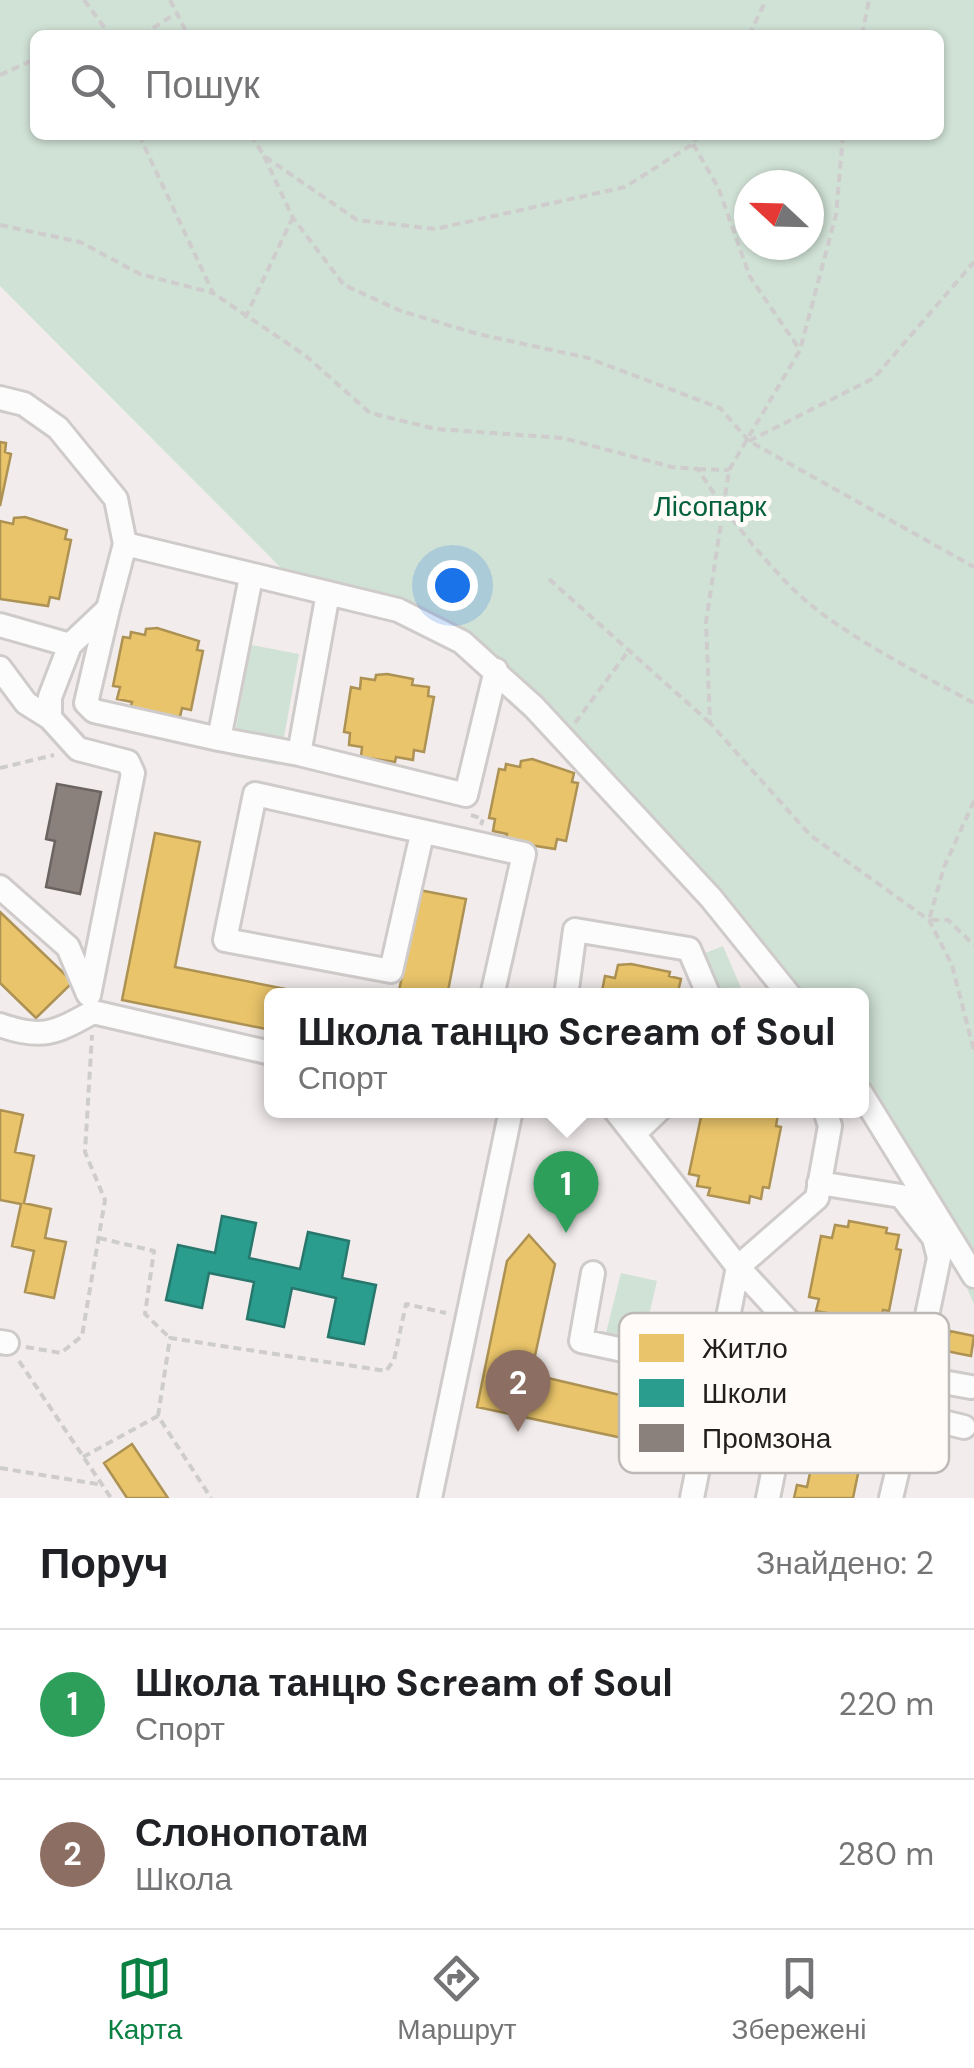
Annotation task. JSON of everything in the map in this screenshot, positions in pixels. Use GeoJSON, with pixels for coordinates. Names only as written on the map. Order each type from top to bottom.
{"type":"FeatureCollection","features":[{"type":"Feature","properties":{"kind":"street"},"geometry":{"type":"LineString","coordinates":[[0,398],[24,404],[58,428],[116,499],[124,544],[86,702],[94,711],[299,754],[466,795],[496,670]]}},
{"type":"Feature","properties":{"kind":"street"},"geometry":{"type":"LineString","coordinates":[[124,544],[251,577],[328,592],[430,624],[462,642],[496,670],[561,736],[710,898],[783,988]]}},
{"type":"Feature","properties":{"kind":"street"},"geometry":{"type":"LineString","coordinates":[[218,739],[251,577]]}},
{"type":"Feature","properties":{"kind":"street"},"geometry":{"type":"LineString","coordinates":[[299,754],[328,592]]}},
{"type":"Feature","properties":{"kind":"street"},"geometry":{"type":"LineString","coordinates":[[50,718],[50,697],[70,644],[108,610]]}},
{"type":"Feature","properties":{"kind":"street"},"geometry":{"type":"LineString","coordinates":[[0,625],[70,644]]}},
{"type":"Feature","properties":{"kind":"street"},"geometry":{"type":"LineString","coordinates":[[0,668],[26,703],[50,718],[78,750],[128,762],[133,773],[91,1004],[61,1030],[30,1036],[0,1025]]}},
{"type":"Feature","properties":{"kind":"street"},"geometry":{"type":"LineString","coordinates":[[422,834],[391,971],[226,940],[255,794],[524,854],[494,988]]}},
{"type":"Feature","properties":{"kind":"street"},"geometry":{"type":"LineString","coordinates":[[0,887],[68,946],[91,1004]]}},
{"type":"Feature","properties":{"kind":"street"},"geometry":{"type":"LineString","coordinates":[[567,988],[575,930],[689,949],[706,988]]}},
{"type":"Feature","properties":{"kind":"street"},"geometry":{"type":"LineString","coordinates":[[91,1004],[264,1050]]}},
{"type":"Feature","properties":{"kind":"street"},"geometry":{"type":"LineString","coordinates":[[869,1106],[974,1276]]}},
{"type":"Feature","properties":{"kind":"street"},"geometry":{"type":"LineString","coordinates":[[430,1498],[509,1118]]}},
{"type":"Feature","properties":{"kind":"street"},"geometry":{"type":"LineString","coordinates":[[622,1118],[738,1267],[781,1313]]}},
{"type":"Feature","properties":{"kind":"street"},"geometry":{"type":"LineString","coordinates":[[635,1133],[651,1118]]}},
{"type":"Feature","properties":{"kind":"street"},"geometry":{"type":"LineString","coordinates":[[729,1313],[738,1267],[817,1198],[830,1126],[827,1118]]}},
{"type":"Feature","properties":{"kind":"street"},"geometry":{"type":"LineString","coordinates":[[820,1183],[901,1196],[934,1238],[938,1258],[927,1313]]}},
{"type":"Feature","properties":{"kind":"street"},"geometry":{"type":"LineString","coordinates":[[594,1273],[582,1340],[619,1348]]}},
{"type":"Feature","properties":{"kind":"street"},"geometry":{"type":"LineString","coordinates":[[949,1384],[971,1387]]}},
{"type":"Feature","properties":{"kind":"street"},"geometry":{"type":"LineString","coordinates":[[949,1423],[964,1426]]}},
{"type":"Feature","properties":{"kind":"street"},"geometry":{"type":"LineString","coordinates":[[692,1498],[697,1473]]}},
{"type":"Feature","properties":{"kind":"street"},"geometry":{"type":"LineString","coordinates":[[768,1498],[773,1473]]}},
{"type":"Feature","properties":{"kind":"street"},"geometry":{"type":"LineString","coordinates":[[891,1498],[897,1473]]}},
{"type":"Feature","properties":{"kind":"path"},"geometry":{"type":"LineString","coordinates":[[84,0],[106,30]]}},
{"type":"Feature","properties":{"kind":"path"},"geometry":{"type":"LineString","coordinates":[[170,0],[185,30]]}},
{"type":"Feature","properties":{"kind":"path"},"geometry":{"type":"LineString","coordinates":[[751,30],[766,0]]}},
{"type":"Feature","properties":{"kind":"path"},"geometry":{"type":"LineString","coordinates":[[863,30],[868,0]]}},
{"type":"Feature","properties":{"kind":"path"},"geometry":{"type":"LineString","coordinates":[[150,30],[176,14]]}},
{"type":"Feature","properties":{"kind":"path"},"geometry":{"type":"LineString","coordinates":[[0,75],[30,61]]}},
{"type":"Feature","properties":{"kind":"path"},"geometry":{"type":"LineString","coordinates":[[141,140],[213,292]]}},
{"type":"Feature","properties":{"kind":"path"},"geometry":{"type":"LineString","coordinates":[[254,140],[292,218],[344,285],[401,311],[478,334],[588,358],[720,408],[749,441],[974,568]]}},
{"type":"Feature","properties":{"kind":"path"},"geometry":{"type":"LineString","coordinates":[[264,156],[357,220],[434,229],[625,187],[695,140]]}},
{"type":"Feature","properties":{"kind":"path"},"geometry":{"type":"LineString","coordinates":[[710,723],[706,622],[729,470],[800,350],[836,215],[843,140]]}},
{"type":"Feature","properties":{"kind":"path"},"geometry":{"type":"LineString","coordinates":[[693,144],[718,188],[750,277],[800,350]]}},
{"type":"Feature","properties":{"kind":"path"},"geometry":{"type":"LineString","coordinates":[[245,318],[292,218]]}},
{"type":"Feature","properties":{"kind":"path"},"geometry":{"type":"LineString","coordinates":[[0,225],[80,242],[140,274],[213,292],[245,318],[306,356],[370,413],[404,425],[563,438],[672,467],[729,470]]}},
{"type":"Feature","properties":{"kind":"path"},"geometry":{"type":"LineString","coordinates":[[749,441],[874,378],[974,262]]}},
{"type":"Feature","properties":{"kind":"path"},"geometry":{"type":"LineString","coordinates":[[698,469],[723,508],[795,592],[895,661],[974,703]]}},
{"type":"Feature","properties":{"kind":"path"},"geometry":{"type":"LineString","coordinates":[[549,579],[710,723],[810,834],[929,920],[952,965],[974,1052]]}},
{"type":"Feature","properties":{"kind":"path"},"geometry":{"type":"LineString","coordinates":[[561,736],[630,649]]}},
{"type":"Feature","properties":{"kind":"path"},"geometry":{"type":"LineString","coordinates":[[0,768],[78,750]]}},
{"type":"Feature","properties":{"kind":"path"},"geometry":{"type":"LineString","coordinates":[[929,920],[944,867],[974,801]]}},
{"type":"Feature","properties":{"kind":"path"},"geometry":{"type":"LineString","coordinates":[[478,836],[482,820],[470,817],[472,810],[484,812]]}},
{"type":"Feature","properties":{"kind":"path"},"geometry":{"type":"LineString","coordinates":[[929,920],[948,920],[974,945]]}},
{"type":"Feature","properties":{"kind":"path"},"geometry":{"type":"LineString","coordinates":[[3,1342],[61,1353],[82,1336],[105,1200],[85,1152],[91,1004]]}},
{"type":"Feature","properties":{"kind":"path"},"geometry":{"type":"LineString","coordinates":[[99,1238],[154,1251],[145,1314],[170,1338],[386,1372],[394,1360],[406,1304],[469,1318]]}},
{"type":"Feature","properties":{"kind":"path"},"geometry":{"type":"LineString","coordinates":[[170,1338],[158,1416],[211,1498]]}},
{"type":"Feature","properties":{"kind":"path"},"geometry":{"type":"LineString","coordinates":[[3,1342],[111,1498]]}},
{"type":"Feature","properties":{"kind":"path"},"geometry":{"type":"LineString","coordinates":[[83,1457],[158,1416]]}},
{"type":"Feature","properties":{"kind":"path"},"geometry":{"type":"LineString","coordinates":[[0,1468],[102,1486]]}},
{"type":"Feature","properties":{"kind":"green space","name":"Лісопарк"},"geometry":{"type":"Polygon","coordinates":[[[0,0],[974,0],[974,1304],[947,1243],[866,1118],[869,988],[777,988],[497,663],[424,608],[294,581],[0,286],[0,0]]]}},
{"type":"Feature","properties":{"kind":"green space"},"geometry":{"type":"Polygon","coordinates":[[[251,645],[299,654],[279,765],[231,756],[251,645]]]}},
{"type":"Feature","properties":{"kind":"green space"},"geometry":{"type":"Polygon","coordinates":[[[723,946],[741,988],[712,988],[698,956],[723,946]]]}},
{"type":"Feature","properties":{"kind":"green space"},"geometry":{"type":"Polygon","coordinates":[[[621,1273],[657,1281],[650,1313],[619,1313],[619,1336],[606,1333],[621,1273]]]}},
{"type":"Feature","properties":{"kind":"building: Житло"},"geometry":{"type":"Polygon","coordinates":[[[0,442],[6,443],[5,452],[11,454],[0,506],[0,442]]]}},
{"type":"Feature","properties":{"kind":"building: Житло"},"geometry":{"type":"Polygon","coordinates":[[[25,517],[67,530],[65,539],[71,540],[59,599],[50,597],[48,606],[0,599],[0,521],[13,524],[14,518],[25,517]]]}},
{"type":"Feature","properties":{"kind":"building: Житло"},"geometry":{"type":"Polygon","coordinates":[[[157,628],[199,641],[197,650],[203,651],[191,710],[182,708],[180,717],[130,709],[132,702],[117,699],[120,687],[113,686],[123,637],[130,638],[131,632],[145,635],[146,629],[157,628]]]}},
{"type":"Feature","properties":{"kind":"building: Житло"},"geometry":{"type":"Polygon","coordinates":[[[376,675],[413,679],[412,685],[429,687],[428,696],[434,697],[424,752],[414,750],[413,760],[396,757],[395,762],[361,757],[362,747],[349,745],[350,733],[344,732],[351,687],[360,689],[361,678],[375,680],[376,675]]]}},
{"type":"Feature","properties":{"kind":"building: Житло"},"geometry":{"type":"Polygon","coordinates":[[[532,759],[574,773],[572,782],[578,783],[566,841],[557,839],[555,849],[505,841],[507,834],[493,831],[495,819],[489,818],[499,769],[505,770],[506,764],[520,767],[521,761],[532,759]]]}},
{"type":"Feature","properties":{"kind":"building: Житло"},"geometry":{"type":"Polygon","coordinates":[[[155,833],[200,842],[175,967],[281,988],[264,988],[264,1029],[122,1000],[155,833]]]}},
{"type":"Feature","properties":{"kind":"building: Житло"},"geometry":{"type":"Polygon","coordinates":[[[419,890],[466,899],[449,988],[400,988],[419,890]]]}},
{"type":"Feature","properties":{"kind":"building: Житло"},"geometry":{"type":"Polygon","coordinates":[[[0,912],[73,982],[36,1018],[0,983],[0,912]]]}},
{"type":"Feature","properties":{"kind":"building: Житло"},"geometry":{"type":"Polygon","coordinates":[[[618,965],[670,972],[669,976],[681,979],[679,988],[603,988],[605,976],[615,978],[618,965]]]}},
{"type":"Feature","properties":{"kind":"building: Житло"},"geometry":{"type":"Polygon","coordinates":[[[0,1110],[23,1115],[15,1152],[34,1156],[24,1203],[51,1209],[45,1238],[66,1242],[54,1298],[25,1292],[34,1251],[12,1246],[21,1204],[0,1200],[0,1110]]]}},
{"type":"Feature","properties":{"kind":"building: Житло"},"geometry":{"type":"Polygon","coordinates":[[[701,1118],[777,1118],[776,1126],[781,1127],[769,1188],[763,1187],[761,1199],[750,1196],[749,1203],[708,1195],[710,1188],[697,1186],[699,1176],[689,1174],[701,1118]]]}},
{"type":"Feature","properties":{"kind":"building: Житло"},"geometry":{"type":"Polygon","coordinates":[[[849,1221],[887,1228],[886,1233],[899,1235],[896,1249],[901,1250],[889,1311],[827,1313],[816,1311],[819,1299],[809,1297],[821,1236],[832,1238],[835,1225],[848,1227],[849,1221]]]}},
{"type":"Feature","properties":{"kind":"building: Житло"},"geometry":{"type":"Polygon","coordinates":[[[529,1235],[555,1264],[531,1374],[619,1395],[619,1437],[477,1407],[507,1261],[529,1235]]]}},
{"type":"Feature","properties":{"kind":"building: Житло"},"geometry":{"type":"Polygon","coordinates":[[[950,1331],[974,1336],[971,1356],[949,1352],[950,1331]]]}},
{"type":"Feature","properties":{"kind":"building: Житло"},"geometry":{"type":"Polygon","coordinates":[[[132,1444],[168,1498],[127,1498],[104,1463],[132,1444]]]}},
{"type":"Feature","properties":{"kind":"building: Житло"},"geometry":{"type":"Polygon","coordinates":[[[810,1473],[858,1473],[853,1498],[794,1498],[797,1485],[807,1487],[810,1473]]]}},
{"type":"Feature","properties":{"kind":"building: Школи"},"geometry":{"type":"Polygon","coordinates":[[[222,1216],[256,1223],[249,1258],[300,1269],[308,1232],[349,1241],[342,1278],[376,1285],[364,1344],[328,1337],[336,1298],[292,1288],[284,1327],[247,1319],[254,1282],[209,1273],[202,1308],[166,1300],[178,1245],[215,1253],[222,1216]]]}},
{"type":"Feature","properties":{"kind":"building: Промзона"},"geometry":{"type":"Polygon","coordinates":[[[57,784],[101,792],[80,894],[46,887],[55,841],[46,839],[57,784]]]}},
{"type":"Feature","properties":{"kind":"place","name":"Школа танцю Scream of Soul"},"geometry":{"type":"Point","coordinates":[566,1233]}},
{"type":"Feature","properties":{"kind":"place","name":"Слонопотам"},"geometry":{"type":"Point","coordinates":[518,1432]}}]}
